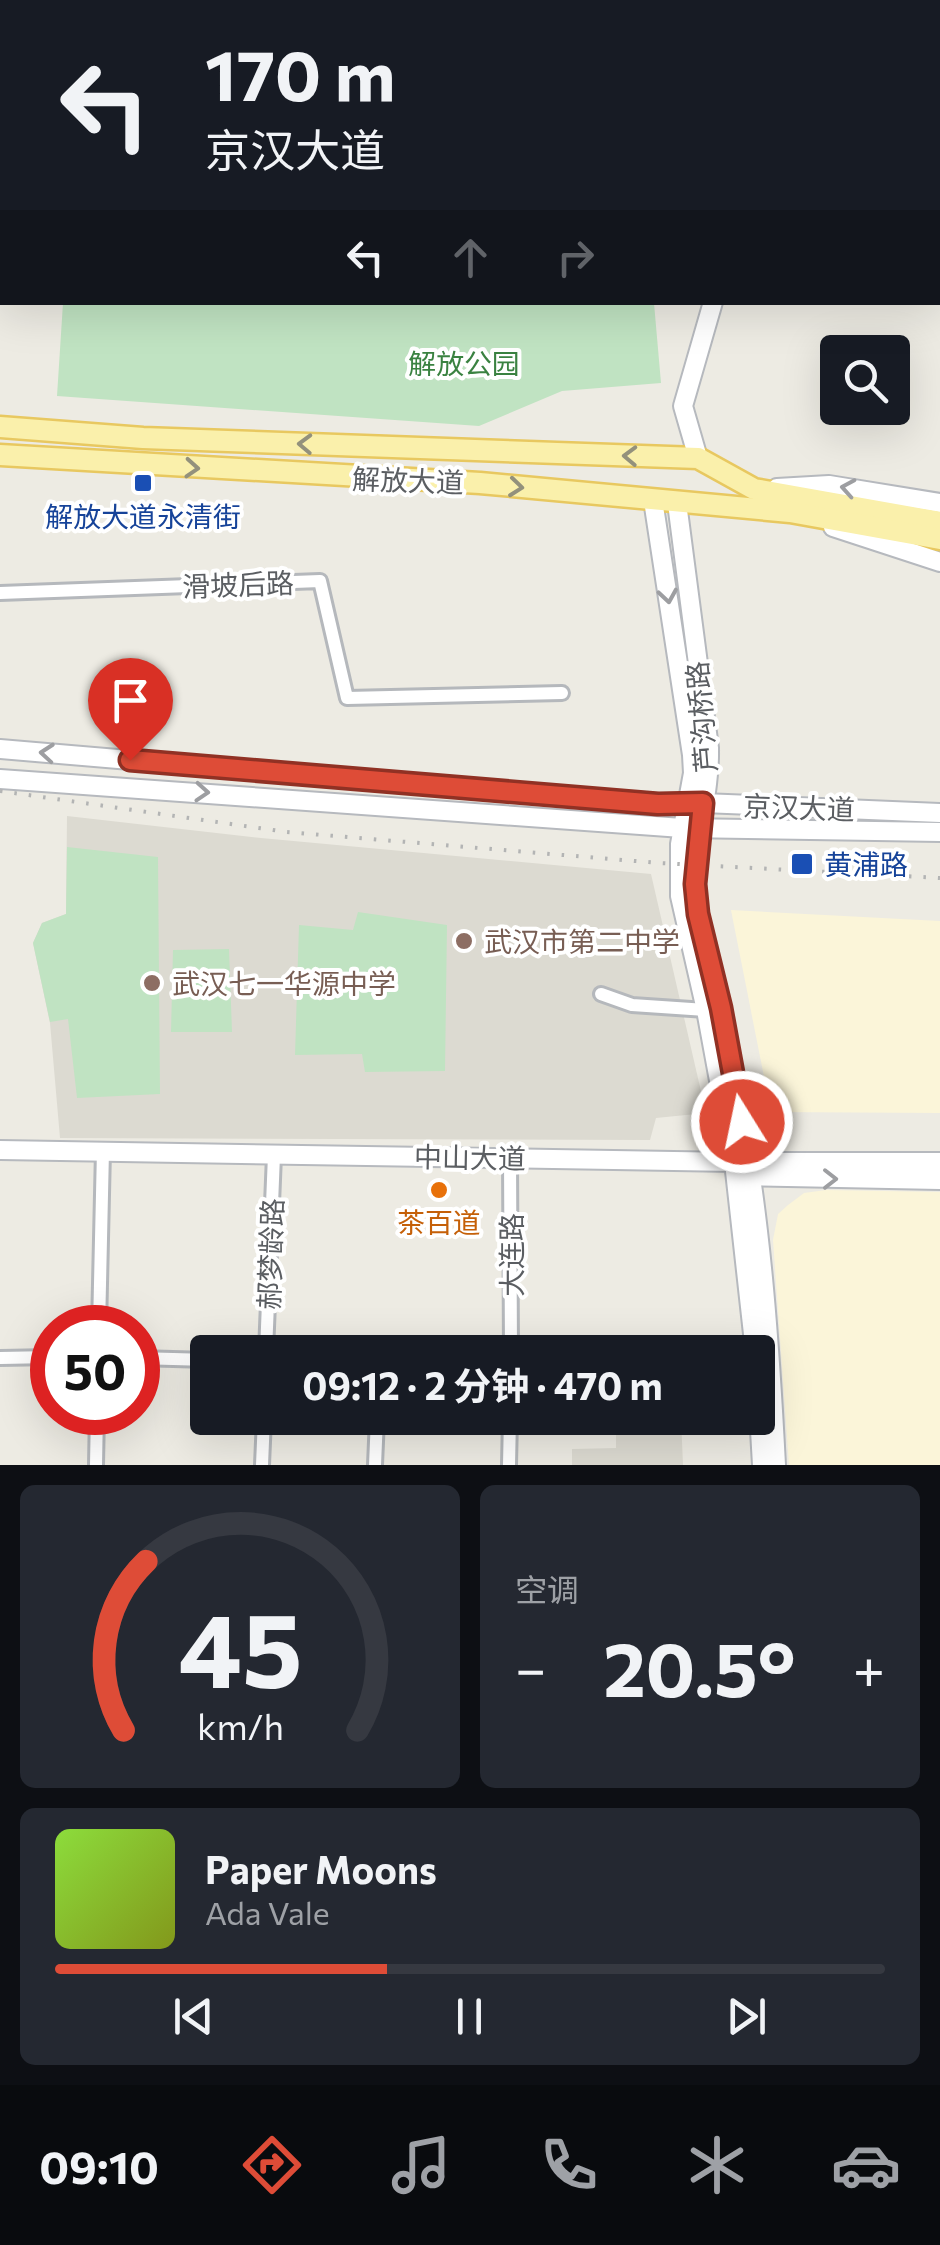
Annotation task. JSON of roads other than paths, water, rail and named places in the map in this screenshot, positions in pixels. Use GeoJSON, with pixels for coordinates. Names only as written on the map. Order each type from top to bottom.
{"type":"FeatureCollection","features":[{"type":"Feature","properties":{"kind":"main road"},"geometry":{"type":"LineString","coordinates":[[698,458],[683,406],[711,305]]}},
{"type":"Feature","properties":{"kind":"main road","name":"解放大道"},"geometry":{"type":"LineString","coordinates":[[0,427],[143,438],[698,458],[754,489],[940,522]]}},
{"type":"Feature","properties":{"kind":"main road","name":"解放大道"},"geometry":{"type":"LineString","coordinates":[[0,456],[480,483],[790,512],[940,538]]}},
{"type":"Feature","properties":{"kind":"main road"},"geometry":{"type":"LineString","coordinates":[[754,489],[829,484],[940,503]]}},
{"type":"Feature","properties":{"kind":"main road","name":"芦沟桥路"},"geometry":{"type":"LineString","coordinates":[[653,500],[692,755],[695,804],[680,896],[742,1168],[754,1335]]}},
{"type":"Feature","properties":{"kind":"main road","name":"芦沟桥路"},"geometry":{"type":"LineString","coordinates":[[678,503],[709,748],[710,772],[695,804]]}},
{"type":"Feature","properties":{"kind":"main road","name":"解放大道"},"geometry":{"type":"LineString","coordinates":[[790,512],[940,562]]}},
{"type":"Feature","properties":{"kind":"main road","name":"京汉大道"},"geometry":{"type":"LineString","coordinates":[[0,749],[638,803],[940,813]]}},
{"type":"Feature","properties":{"kind":"main road","name":"京汉大道"},"geometry":{"type":"LineString","coordinates":[[0,779],[691,828],[940,832]]}},
{"type":"Feature","properties":{"kind":"main road","name":"芦沟桥路"},"geometry":{"type":"LineString","coordinates":[[691,828],[698,914],[721,1008],[772,1377],[776,1465]]}},
{"type":"Feature","properties":{"kind":"main road","name":"中山大道"},"geometry":{"type":"LineString","coordinates":[[0,1150],[510,1158],[940,1180]]}},
{"type":"Feature","properties":{"kind":"main road","name":"中山大道"},"geometry":{"type":"LineString","coordinates":[[742,1168],[940,1162]]}},
{"type":"Feature","properties":{"kind":"main road"},"geometry":{"type":"LineString","coordinates":[[760,1435],[762,1465]]}},
{"type":"Feature","properties":{"kind":"street","name":"滑坡后路"},"geometry":{"type":"LineString","coordinates":[[0,593],[320,580],[347,698],[562,692]]}},
{"type":"Feature","properties":{"kind":"street"},"geometry":{"type":"LineString","coordinates":[[601,994],[632,1004],[706,1010]]}},
{"type":"Feature","properties":{"kind":"street"},"geometry":{"type":"LineString","coordinates":[[100,1305],[103,1150]]}},
{"type":"Feature","properties":{"kind":"street","name":"郝梦龄路"},"geometry":{"type":"LineString","coordinates":[[267,1335],[274,1154]]}},
{"type":"Feature","properties":{"kind":"street","name":"大连路"},"geometry":{"type":"LineString","coordinates":[[510,1158],[511,1335]]}},
{"type":"Feature","properties":{"kind":"street"},"geometry":{"type":"LineString","coordinates":[[0,1358],[30,1357]]}},
{"type":"Feature","properties":{"kind":"street"},"geometry":{"type":"LineString","coordinates":[[160,1359],[190,1359]]}},
{"type":"Feature","properties":{"kind":"street"},"geometry":{"type":"LineString","coordinates":[[96,1465],[97,1435]]}},
{"type":"Feature","properties":{"kind":"street"},"geometry":{"type":"LineString","coordinates":[[262,1465],[263,1435]]}},
{"type":"Feature","properties":{"kind":"street"},"geometry":{"type":"LineString","coordinates":[[375,1465],[376,1435]]}},
{"type":"Feature","properties":{"kind":"street"},"geometry":{"type":"LineString","coordinates":[[509,1465],[510,1435]]}},
{"type":"Feature","properties":{"kind":"railway"},"geometry":{"type":"LineString","coordinates":[[0,791],[287,832],[659,863],[940,878]]}},
{"type":"Feature","properties":{"kind":"place","name":"解放大道永清街"},"geometry":{"type":"Point","coordinates":[143,483]}},
{"type":"Feature","properties":{"kind":"place","name":"黄浦路"},"geometry":{"type":"Point","coordinates":[802,864]}},
{"type":"Feature","properties":{"kind":"place","name":"武汉市第二中学"},"geometry":{"type":"Point","coordinates":[464,941]}},
{"type":"Feature","properties":{"kind":"place","name":"武汉七一华源中学"},"geometry":{"type":"Point","coordinates":[152,983]}},
{"type":"Feature","properties":{"kind":"place","name":"茶百道"},"geometry":{"type":"Point","coordinates":[439,1190]}},
{"type":"Feature","properties":{"kind":"park label","name":"解放公园"},"geometry":{"type":"Point","coordinates":[464,363]}}]}
